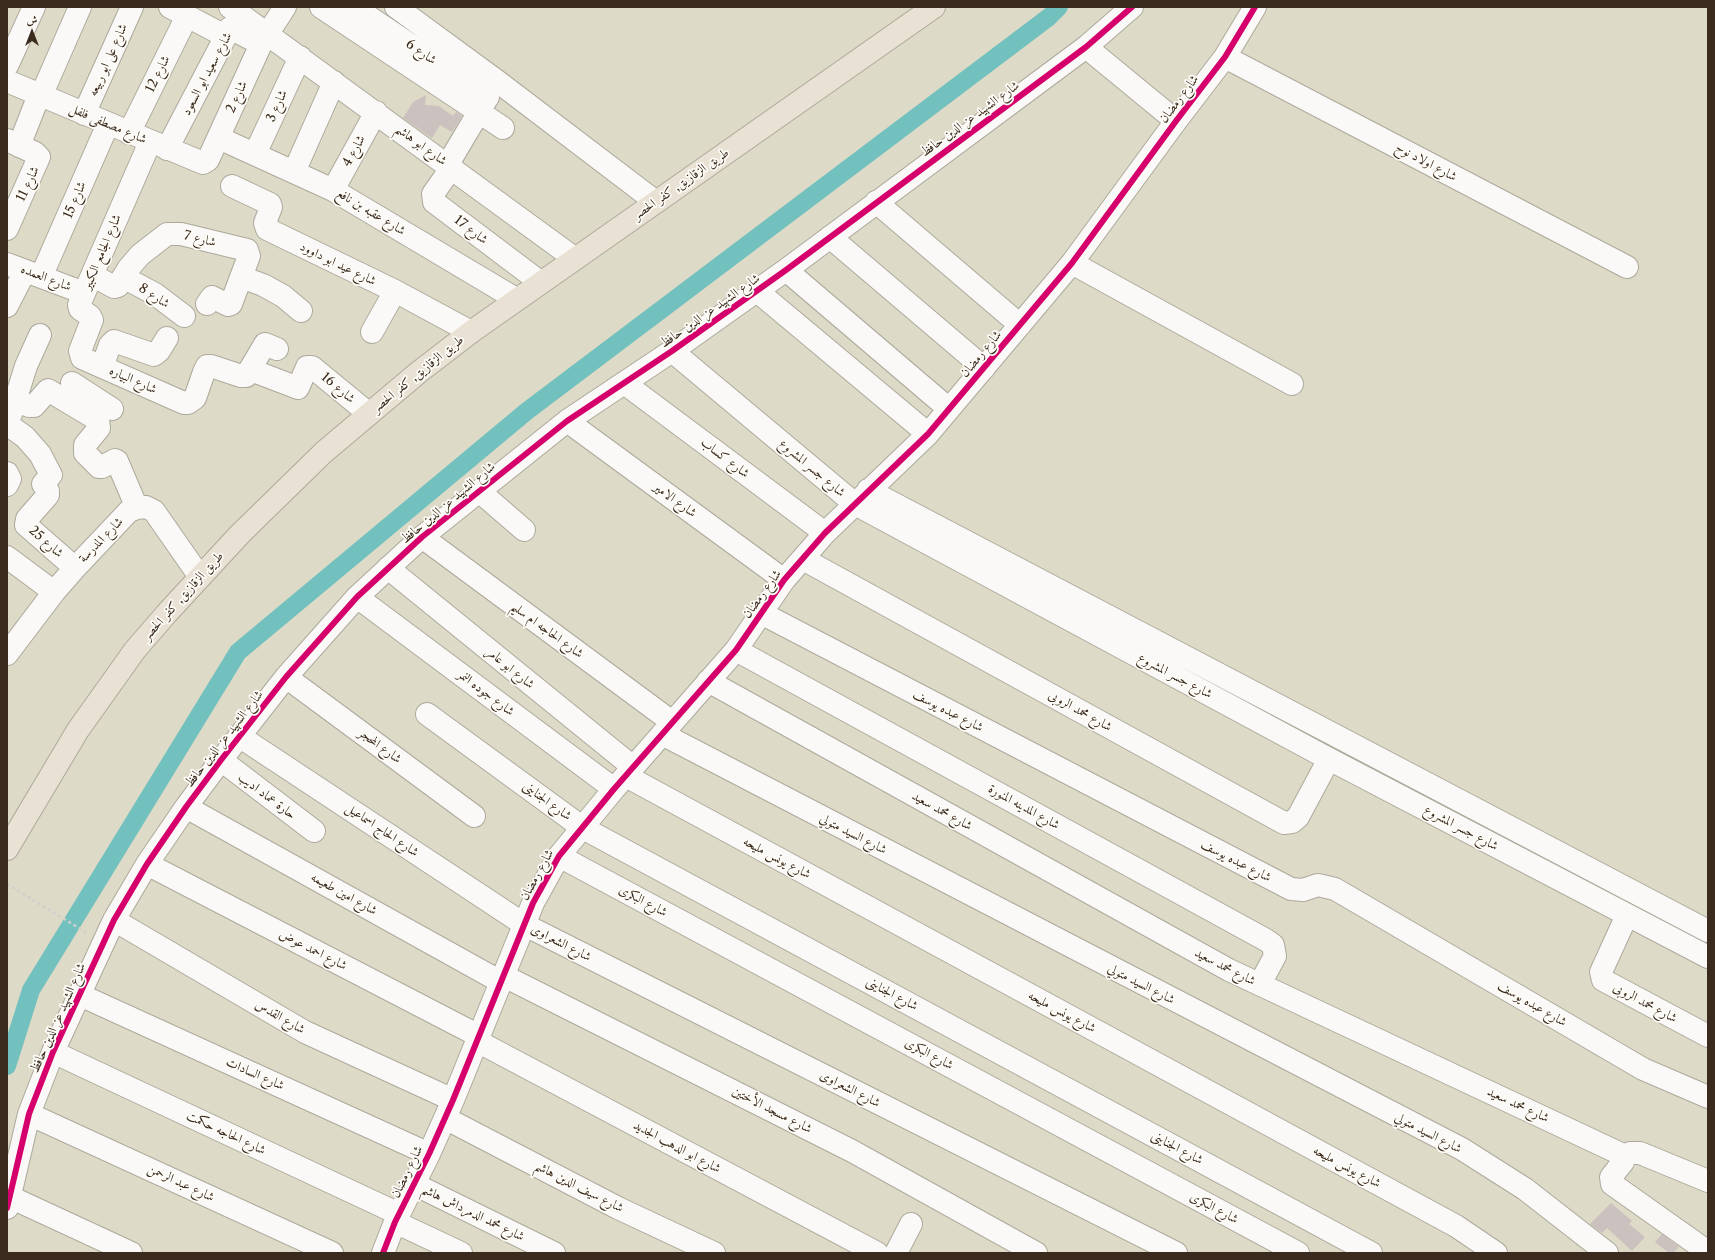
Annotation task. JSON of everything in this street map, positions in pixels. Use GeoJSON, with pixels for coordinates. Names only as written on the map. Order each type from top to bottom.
{"type":"FeatureCollection","features":[{"type":"Feature","properties":{"kind":"main road","name":"طريق الزقازيق, كفر الحصر"},"geometry":{"type":"LineString","coordinates":[[7,849],[78,730],[105,690],[166,613],[282,492],[368,413],[471,332],[516,299],[934,7]]}},
{"type":"Feature","properties":{"kind":"street"},"geometry":{"type":"LineString","coordinates":[[7,66],[34,7]]}},
{"type":"Feature","properties":{"kind":"street"},"geometry":{"type":"LineString","coordinates":[[13,143],[40,95],[80,7]]}},
{"type":"Feature","properties":{"kind":"street","name":"شارع على ابو ربيعه"},"geometry":{"type":"LineString","coordinates":[[84,114],[132,7]]}},
{"type":"Feature","properties":{"kind":"street"},"geometry":{"type":"LineString","coordinates":[[230,7],[264,39]]}},
{"type":"Feature","properties":{"kind":"street","name":"شارع 2"},"geometry":{"type":"LineString","coordinates":[[208,160],[264,39],[285,7]]}},
{"type":"Feature","properties":{"kind":"street"},"geometry":{"type":"LineString","coordinates":[[321,7],[488,97],[656,202]]}},
{"type":"Feature","properties":{"kind":"street","name":"شارع 6"},"geometry":{"type":"LineString","coordinates":[[354,7],[488,97]]}},
{"type":"Feature","properties":{"kind":"street"},"geometry":{"type":"LineString","coordinates":[[396,7],[488,97],[503,128]]}},
{"type":"Feature","properties":{"kind":"street","name":"شارع الشهيد عز الدين حافظ"},"geometry":{"type":"LineString","coordinates":[[8,1203],[29,1114],[53,1052],[114,920],[147,864],[186,807],[239,736],[286,677],[357,597],[422,537],[566,421],[672,351],[786,270],[1086,47],[1132,7]]}},
{"type":"Feature","properties":{"kind":"street","name":"شارع رمضان"},"geometry":{"type":"LineString","coordinates":[[383,1253],[397,1218],[429,1154],[449,1109],[533,903],[559,856],[624,777],[736,650],[784,580],[803,558],[825,533],[861,497],[928,434],[1072,263],[1225,57],[1255,7]]}},
{"type":"Feature","properties":{"kind":"street"},"geometry":{"type":"LineString","coordinates":[[178,11],[225,36]]}},
{"type":"Feature","properties":{"kind":"street","name":"شارع 12"},"geometry":{"type":"LineString","coordinates":[[130,133],[178,11]]}},
{"type":"Feature","properties":{"kind":"street","name":"شارع سعيد ابو السعود"},"geometry":{"type":"LineString","coordinates":[[159,145],[231,28],[264,39]]}},
{"type":"Feature","properties":{"kind":"street","name":"شارع ابو هاشم"},"geometry":{"type":"LineString","coordinates":[[264,39],[300,57],[574,258]]}},
{"type":"Feature","properties":{"kind":"street"},"geometry":{"type":"LineString","coordinates":[[1086,47],[1176,121]]}},
{"type":"Feature","properties":{"kind":"street","name":"شارع 3"},"geometry":{"type":"LineString","coordinates":[[255,154],[300,57]]}},
{"type":"Feature","properties":{"kind":"street","name":"شارع اولاد نوح"},"geometry":{"type":"LineString","coordinates":[[1225,57],[1627,267]]}},
{"type":"Feature","properties":{"kind":"street","name":"شارع مصطفى فلفل"},"geometry":{"type":"LineString","coordinates":[[7,82],[200,163],[203,164],[208,160]]}},
{"type":"Feature","properties":{"kind":"street"},"geometry":{"type":"LineString","coordinates":[[294,172],[334,82]]}},
{"type":"Feature","properties":{"kind":"street"},"geometry":{"type":"LineString","coordinates":[[450,166],[488,97]]}},
{"type":"Feature","properties":{"kind":"street","name":"شارع 4"},"geometry":{"type":"LineString","coordinates":[[333,190],[376,112]]}},
{"type":"Feature","properties":{"kind":"street","name":"شارع 15"},"geometry":{"type":"LineString","coordinates":[[7,306],[25,270],[108,124]]}},
{"type":"Feature","properties":{"kind":"street","name":"شارع عقبه بن نافع"},"geometry":{"type":"LineString","coordinates":[[219,138],[333,190],[516,299]]}},
{"type":"Feature","properties":{"kind":"street","name":"شارع 11"},"geometry":{"type":"LineString","coordinates":[[7,229],[12,205],[39,160],[37,154],[13,143]]}},
{"type":"Feature","properties":{"kind":"street","name":"شارع الجامع الكبير"},"geometry":{"type":"LineString","coordinates":[[82,358],[80,355],[80,347],[92,321],[90,316],[79,307],[88,284],[159,145]]}},
{"type":"Feature","properties":{"kind":"street","name":"شارع 17"},"geometry":{"type":"LineString","coordinates":[[450,166],[433,194],[434,202],[540,282]]}},
{"type":"Feature","properties":{"kind":"street","name":"شارع عيد ابو داوود"},"geometry":{"type":"LineString","coordinates":[[232,186],[270,204],[271,207],[265,223],[267,229],[395,291],[471,332]]}},
{"type":"Feature","properties":{"kind":"street"},"geometry":{"type":"LineString","coordinates":[[876,202],[1020,325]]}},
{"type":"Feature","properties":{"kind":"street","name":"شارع 7"},"geometry":{"type":"LineString","coordinates":[[88,284],[114,287],[119,285],[123,277],[140,255],[161,237],[174,233],[247,250],[249,256],[231,304],[228,305],[212,297],[207,304]]}},
{"type":"Feature","properties":{"kind":"street"},"geometry":{"type":"LineString","coordinates":[[830,237],[984,368]]}},
{"type":"Feature","properties":{"kind":"street"},"geometry":{"type":"LineString","coordinates":[[1072,263],[1292,384]]}},
{"type":"Feature","properties":{"kind":"street","name":"شارع العمده"},"geometry":{"type":"LineString","coordinates":[[25,270],[88,284]]}},
{"type":"Feature","properties":{"kind":"street"},"geometry":{"type":"LineString","coordinates":[[786,270],[949,409]]}},
{"type":"Feature","properties":{"kind":"street","name":"شارع 8"},"geometry":{"type":"LineString","coordinates":[[123,277],[155,294],[184,316]]}},
{"type":"Feature","properties":{"kind":"street"},"geometry":{"type":"LineString","coordinates":[[241,277],[263,285],[283,296],[301,311]]}},
{"type":"Feature","properties":{"kind":"street"},"geometry":{"type":"LineString","coordinates":[[372,332],[395,291]]}},
{"type":"Feature","properties":{"kind":"street"},"geometry":{"type":"LineString","coordinates":[[757,291],[928,434]]}},
{"type":"Feature","properties":{"kind":"street"},"geometry":{"type":"LineString","coordinates":[[7,425],[14,399],[40,334]]}},
{"type":"Feature","properties":{"kind":"street"},"geometry":{"type":"LineString","coordinates":[[102,367],[110,345],[114,341],[154,355],[159,351],[166,338]]}},
{"type":"Feature","properties":{"kind":"street"},"geometry":{"type":"LineString","coordinates":[[251,370],[264,344],[277,350]]}},
{"type":"Feature","properties":{"kind":"street","name":"شارع جسر المشروع"},"geometry":{"type":"LineString","coordinates":[[672,351],[861,497],[1329,759],[1708,957]]}},
{"type":"Feature","properties":{"kind":"street"},"geometry":{"type":"LineString","coordinates":[[68,391],[82,358]]}},
{"type":"Feature","properties":{"kind":"street","name":"شارع البياره"},"geometry":{"type":"LineString","coordinates":[[82,358],[184,403],[188,403],[195,398],[204,372],[208,366],[244,376],[248,375],[251,370]]}},
{"type":"Feature","properties":{"kind":"street","name":"شارع 16"},"geometry":{"type":"LineString","coordinates":[[251,370],[298,388],[301,385],[307,368],[312,367],[368,413]]}},
{"type":"Feature","properties":{"kind":"street","name":"شارع كساب"},"geometry":{"type":"LineString","coordinates":[[624,383],[825,533]]}},
{"type":"Feature","properties":{"kind":"street"},"geometry":{"type":"LineString","coordinates":[[14,399],[29,406],[34,406],[48,390],[68,391],[112,409]]}},
{"type":"Feature","properties":{"kind":"street"},"geometry":{"type":"LineString","coordinates":[[68,391],[98,420],[99,428],[85,445],[85,453],[99,467],[105,466],[115,460],[117,461],[137,508],[146,507],[154,511],[200,577]]}},
{"type":"Feature","properties":{"kind":"street","name":"شارع الامير"},"geometry":{"type":"LineString","coordinates":[[566,421],[784,580]]}},
{"type":"Feature","properties":{"kind":"street","name":"شارع 25"},"geometry":{"type":"LineString","coordinates":[[7,425],[25,437],[40,454],[51,475],[43,484],[48,492],[48,495],[27,519],[26,525],[75,568]]}},
{"type":"Feature","properties":{"kind":"street"},"geometry":{"type":"LineString","coordinates":[[7,473],[10,479],[7,485]]}},
{"type":"Feature","properties":{"kind":"street"},"geometry":{"type":"LineString","coordinates":[[478,492],[524,530]]}},
{"type":"Feature","properties":{"kind":"street","name":"شارع جسر المشروع"},"geometry":{"type":"LineString","coordinates":[[861,497],[1708,931]]}},
{"type":"Feature","properties":{"kind":"street","name":"شارع المدرسة"},"geometry":{"type":"LineString","coordinates":[[7,654],[15,626],[54,592],[130,511],[137,508]]}},
{"type":"Feature","properties":{"kind":"street","name":"شارع الحاجه ام سليم"},"geometry":{"type":"LineString","coordinates":[[422,537],[667,728]]}},
{"type":"Feature","properties":{"kind":"street"},"geometry":{"type":"LineString","coordinates":[[7,557],[54,592]]}},
{"type":"Feature","properties":{"kind":"street","name":"شارع محمد الروبى"},"geometry":{"type":"LineString","coordinates":[[803,558],[1284,823],[1292,822],[1298,817],[1329,759]]}},
{"type":"Feature","properties":{"kind":"street","name":"شارع ابو عامر"},"geometry":{"type":"LineString","coordinates":[[388,568],[624,777]]}},
{"type":"Feature","properties":{"kind":"street","name":"شارع جوده النمر"},"geometry":{"type":"LineString","coordinates":[[357,597],[624,777]]}},
{"type":"Feature","properties":{"kind":"street","name":"شارع عبده يوسف"},"geometry":{"type":"LineString","coordinates":[[761,614],[1291,889],[1303,890],[1318,885],[1335,888],[1643,1069],[1708,1097]]}},
{"type":"Feature","properties":{"kind":"street","name":"شارع المدينه المنورة"},"geometry":{"type":"LineString","coordinates":[[736,650],[1266,940],[1273,945],[1275,956],[1260,984]]}},
{"type":"Feature","properties":{"kind":"street","name":"شارع المحجر"},"geometry":{"type":"LineString","coordinates":[[286,677],[474,816]]}},
{"type":"Feature","properties":{"kind":"street","name":"شارع محمد سعيد"},"geometry":{"type":"LineString","coordinates":[[708,681],[1195,952],[1622,1154],[1623,1156]]}},
{"type":"Feature","properties":{"kind":"street","name":"شارع الجناينى"},"geometry":{"type":"LineString","coordinates":[[427,714],[583,828],[1371,1253]]}},
{"type":"Feature","properties":{"kind":"street","name":"شارع السيد متولي"},"geometry":{"type":"LineString","coordinates":[[667,728],[1462,1149],[1525,1189],[1607,1253]]}},
{"type":"Feature","properties":{"kind":"street","name":"شارع الحاج اسماعيل"},"geometry":{"type":"LineString","coordinates":[[239,736],[525,925]]}},
{"type":"Feature","properties":{"kind":"street","name":"حارة عماد اديب"},"geometry":{"type":"LineString","coordinates":[[221,760],[314,831]]}},
{"type":"Feature","properties":{"kind":"street","name":"شارع يونس مليحه"},"geometry":{"type":"LineString","coordinates":[[624,777],[1456,1226],[1496,1253]]}},
{"type":"Feature","properties":{"kind":"street","name":"شارع امين طعيمه"},"geometry":{"type":"LineString","coordinates":[[186,807],[503,979]]}},
{"type":"Feature","properties":{"kind":"street","name":"شارع البكرى"},"geometry":{"type":"LineString","coordinates":[[559,856],[1298,1253]]}},
{"type":"Feature","properties":{"kind":"street","name":"شارع احمد عوض"},"geometry":{"type":"LineString","coordinates":[[147,864],[478,1039]]}},
{"type":"Feature","properties":{"kind":"street","name":"شارع محمد الروبى"},"geometry":{"type":"LineString","coordinates":[[1627,915],[1601,972],[1603,980],[1708,1036]]}},
{"type":"Feature","properties":{"kind":"street","name":"شارع القدس"},"geometry":{"type":"LineString","coordinates":[[114,920],[305,1032],[449,1109]]}},
{"type":"Feature","properties":{"kind":"street","name":"شارع الشعراوى"},"geometry":{"type":"LineString","coordinates":[[525,925],[1176,1253]]}},
{"type":"Feature","properties":{"kind":"street","name":"شارع مسجد الأختين"},"geometry":{"type":"LineString","coordinates":[[503,979],[852,1151],[1036,1253]]}},
{"type":"Feature","properties":{"kind":"street","name":"شارع السادات"},"geometry":{"type":"LineString","coordinates":[[80,995],[429,1154]]}},
{"type":"Feature","properties":{"kind":"street","name":"شارع ابو الدهب الجديد"},"geometry":{"type":"LineString","coordinates":[[478,1039],[876,1253]]}},
{"type":"Feature","properties":{"kind":"street","name":"شارع الحاجه حكمت"},"geometry":{"type":"LineString","coordinates":[[53,1052],[397,1218],[461,1253]]}},
{"type":"Feature","properties":{"kind":"street","name":"شارع سيف الدين هاشم"},"geometry":{"type":"LineString","coordinates":[[449,1109],[618,1208],[714,1253]]}},
{"type":"Feature","properties":{"kind":"street","name":"شارع عبد الرحمن"},"geometry":{"type":"LineString","coordinates":[[29,1114],[332,1253]]}},
{"type":"Feature","properties":{"kind":"street"},"geometry":{"type":"LineString","coordinates":[[1708,1181],[1640,1153],[1630,1153],[1623,1156],[1623,1162],[1612,1177],[1612,1184],[1708,1252]]}},
{"type":"Feature","properties":{"kind":"street","name":"شارع محمد الدمرداش هاشم"},"geometry":{"type":"LineString","coordinates":[[414,1184],[554,1253]]}},
{"type":"Feature","properties":{"kind":"street"},"geometry":{"type":"LineString","coordinates":[[8,1203],[131,1253]]}},
{"type":"Feature","properties":{"kind":"street"},"geometry":{"type":"LineString","coordinates":[[896,1253],[911,1224]]}},
{"type":"Feature","properties":{"kind":"path"},"geometry":{"type":"LineString","coordinates":[[7,884],[82,930]]}},
{"type":"Feature","properties":{"kind":"building"},"geometry":{"type":"Polygon","coordinates":[[[426,95],[425,105],[439,106],[453,116],[456,112],[462,116],[452,132],[440,125],[432,138],[403,118],[413,102],[426,95]]]}},
{"type":"Feature","properties":{"kind":"building"},"geometry":{"type":"Polygon","coordinates":[[[1611,1203],[1632,1221],[1629,1224],[1645,1237],[1632,1251],[1607,1228],[1602,1233],[1590,1224],[1611,1203]]]}},
{"type":"Feature","properties":{"kind":"building"},"geometry":{"type":"Polygon","coordinates":[[[1662,1234],[1679,1247],[1673,1253],[1669,1253],[1655,1242],[1662,1234]]]}},
{"type":"Feature","properties":{"kind":"waterway"},"geometry":{"type":"LineString","coordinates":[[7,1066],[31,990],[238,652],[527,411],[1049,17],[1059,7]]}},
{"type":"Feature","properties":{"kind":"cycle path"},"geometry":{"type":"LineString","coordinates":[[7,1208],[29,1114],[53,1052],[114,920],[147,864],[186,807],[221,760],[286,677],[357,597],[422,537],[567,421],[672,351],[786,270],[1086,47],[1132,7]]}},
{"type":"Feature","properties":{"kind":"cycle path"},"geometry":{"type":"LineString","coordinates":[[383,1253],[395,1222],[429,1154],[453,1100],[533,903],[559,856],[614,789],[736,650],[784,580],[825,533],[928,434],[1072,263],[1225,57],[1255,7]]}}]}
